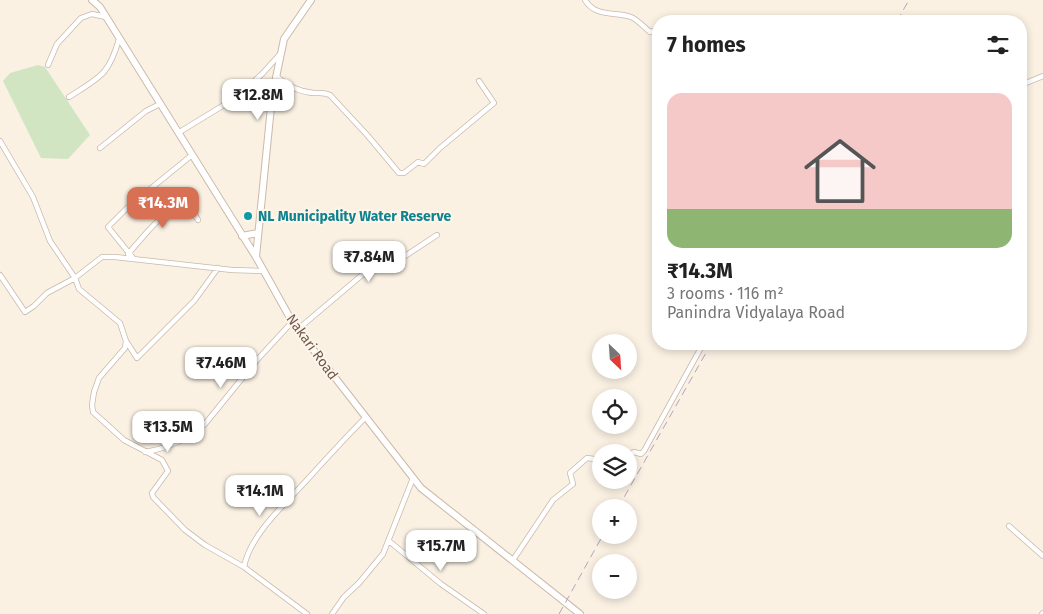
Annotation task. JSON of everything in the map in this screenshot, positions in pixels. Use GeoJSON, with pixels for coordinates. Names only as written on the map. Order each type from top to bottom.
{"type":"FeatureCollection","features":[{"type":"Feature","properties":{"kind":"street","name":"Nakari Road"},"geometry":{"type":"LineString","coordinates":[[92,0],[100,7],[256,257],[292,322],[413,478],[421,488],[580,614]]}},
{"type":"Feature","properties":{"kind":"street"},"geometry":{"type":"LineString","coordinates":[[256,257],[272,96],[276,76],[284,39],[310,0]]}},
{"type":"Feature","properties":{"kind":"street"},"geometry":{"type":"LineString","coordinates":[[585,0],[589,5],[601,12],[633,18],[650,32],[652,32]]}},
{"type":"Feature","properties":{"kind":"street"},"geometry":{"type":"LineString","coordinates":[[48,65],[57,44],[82,18],[92,14],[106,17]]}},
{"type":"Feature","properties":{"kind":"street"},"geometry":{"type":"LineString","coordinates":[[69,97],[102,76],[114,58],[119,39]]}},
{"type":"Feature","properties":{"kind":"street"},"geometry":{"type":"LineString","coordinates":[[178,134],[236,97],[263,73],[282,52]]}},
{"type":"Feature","properties":{"kind":"street"},"geometry":{"type":"LineString","coordinates":[[276,76],[293,88],[330,95],[399,173],[404,173],[418,162],[424,164],[440,148],[494,103],[479,81]]}},
{"type":"Feature","properties":{"kind":"street"},"geometry":{"type":"LineString","coordinates":[[1027,83],[1043,76]]}},
{"type":"Feature","properties":{"kind":"street"},"geometry":{"type":"LineString","coordinates":[[100,148],[146,111],[160,104]]}},
{"type":"Feature","properties":{"kind":"street"},"geometry":{"type":"LineString","coordinates":[[0,141],[33,197],[50,241],[75,278],[79,289],[120,323],[126,341],[137,358],[194,301],[218,268]]}},
{"type":"Feature","properties":{"kind":"street"},"geometry":{"type":"LineString","coordinates":[[127,256],[108,227],[128,207],[192,155]]}},
{"type":"Feature","properties":{"kind":"street"},"geometry":{"type":"LineString","coordinates":[[127,256],[148,230],[183,195],[198,220]]}},
{"type":"Feature","properties":{"kind":"street"},"geometry":{"type":"LineString","coordinates":[[242,236],[258,233]]}},
{"type":"Feature","properties":{"kind":"street"},"geometry":{"type":"LineString","coordinates":[[298,330],[362,275],[385,268],[437,235]]}},
{"type":"Feature","properties":{"kind":"street"},"geometry":{"type":"LineString","coordinates":[[0,275],[25,312],[47,293],[75,278],[102,257],[127,256],[218,268],[263,271]]}},
{"type":"Feature","properties":{"kind":"street"},"geometry":{"type":"LineString","coordinates":[[145,452],[164,449],[195,432],[205,424],[257,360],[292,322]]}},
{"type":"Feature","properties":{"kind":"street"},"geometry":{"type":"LineString","coordinates":[[126,341],[125,348],[99,378],[94,392],[93,412],[124,440],[162,460],[168,471],[152,493],[153,497],[185,530],[205,545],[244,567],[307,614]]}},
{"type":"Feature","properties":{"kind":"street"},"geometry":{"type":"LineString","coordinates":[[637,453],[641,454],[644,450],[700,350]]}},
{"type":"Feature","properties":{"kind":"street"},"geometry":{"type":"LineString","coordinates":[[244,567],[245,559],[251,547],[267,523],[366,417]]}},
{"type":"Feature","properties":{"kind":"street"},"geometry":{"type":"LineString","coordinates":[[513,560],[553,500],[573,484],[570,473],[587,458],[592,459]]}},
{"type":"Feature","properties":{"kind":"street"},"geometry":{"type":"LineString","coordinates":[[332,614],[344,597],[359,583],[383,554],[413,478]]}},
{"type":"Feature","properties":{"kind":"street"},"geometry":{"type":"LineString","coordinates":[[1009,526],[1043,556]]}},
{"type":"Feature","properties":{"kind":"street"},"geometry":{"type":"LineString","coordinates":[[389,541],[441,584],[484,614]]}},
{"type":"Feature","properties":{"kind":"green space"},"geometry":{"type":"Polygon","coordinates":[[[38,65],[45,67],[90,135],[68,159],[41,158],[3,81],[10,73],[38,65]]]}},
{"type":"Feature","properties":{"kind":"railway"},"geometry":{"type":"LineString","coordinates":[[900,15],[909,0]]}},
{"type":"Feature","properties":{"kind":"railway"},"geometry":{"type":"LineString","coordinates":[[623,499],[708,350]]}},
{"type":"Feature","properties":{"kind":"railway"},"geometry":{"type":"LineString","coordinates":[[559,614],[598,544]]}},
{"type":"Feature","properties":{"kind":"place","name":"NL Municipality Water Reserve"},"geometry":{"type":"Point","coordinates":[248,216]}}]}
